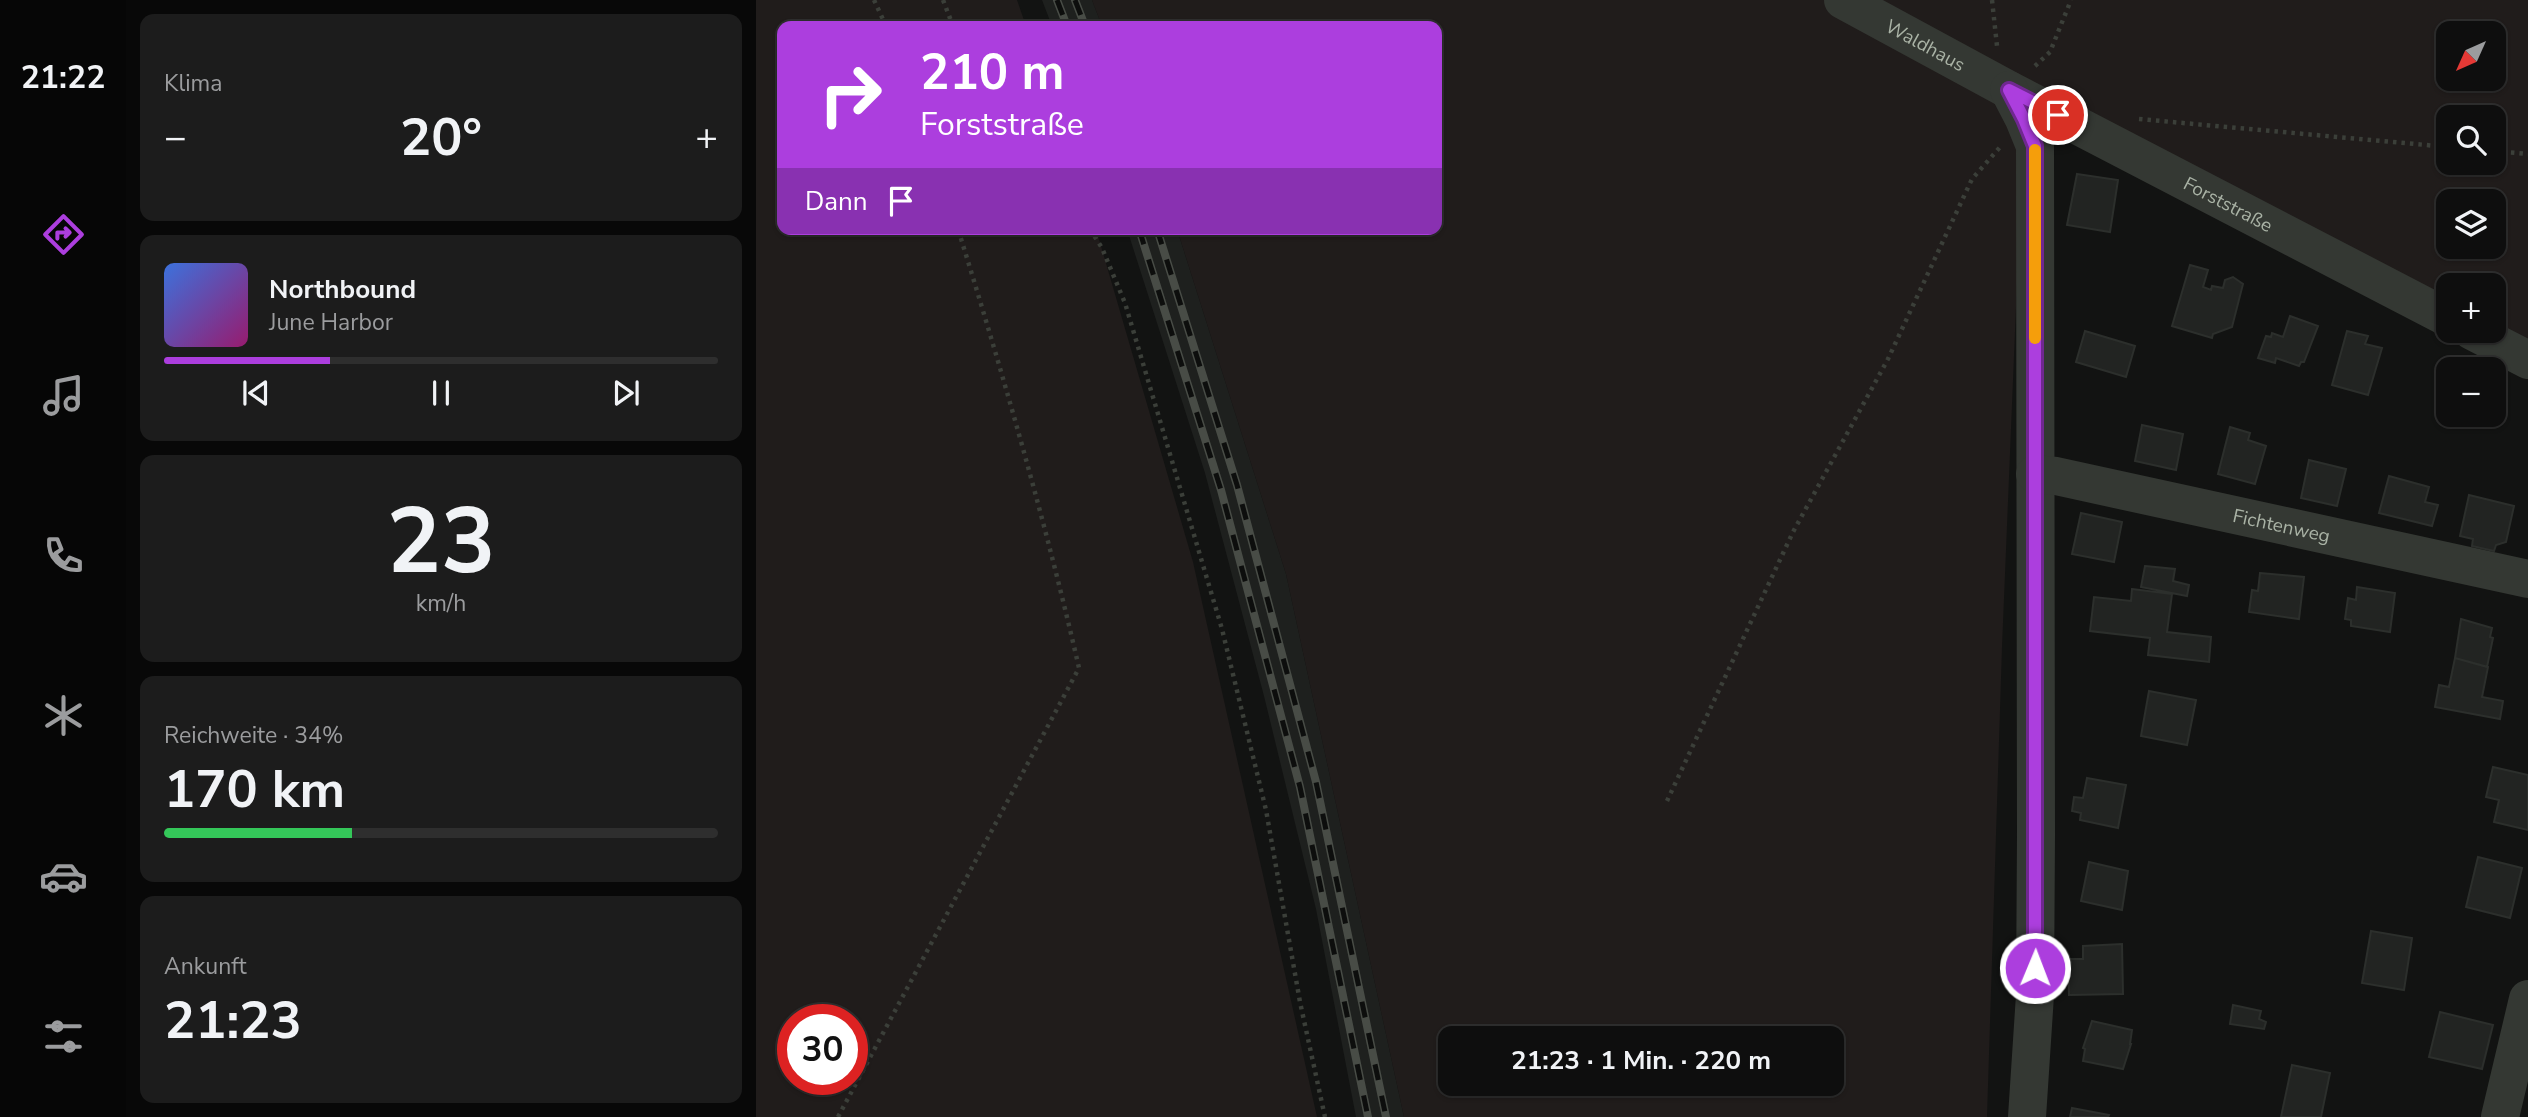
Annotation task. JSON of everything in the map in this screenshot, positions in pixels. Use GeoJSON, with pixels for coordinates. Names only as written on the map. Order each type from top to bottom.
{"type":"FeatureCollection","features":[{"type":"Feature","properties":{"kind":"street","name":"Waldhaus"},"geometry":{"type":"LineString","coordinates":[[1843,0],[2017,104]]}},
{"type":"Feature","properties":{"kind":"street","name":"Forststraße"},"geometry":{"type":"LineString","coordinates":[[2017,104],[2436,312]]}},
{"type":"Feature","properties":{"kind":"street"},"geometry":{"type":"LineString","coordinates":[[2017,104],[2035,146],[2035,982],[2027,1117]]}},
{"type":"Feature","properties":{"kind":"street"},"geometry":{"type":"LineString","coordinates":[[2495,343],[2528,360]]}},
{"type":"Feature","properties":{"kind":"street","name":"Fichtenweg"},"geometry":{"type":"LineString","coordinates":[[2035,474],[2056,476],[2528,579]]}},
{"type":"Feature","properties":{"kind":"street"},"geometry":{"type":"LineString","coordinates":[[2500,1117],[2518,1074],[2528,999]]}},
{"type":"Feature","properties":{"kind":"path"},"geometry":{"type":"LineString","coordinates":[[874,0],[884,21]]}},
{"type":"Feature","properties":{"kind":"path"},"geometry":{"type":"LineString","coordinates":[[943,0],[951,21]]}},
{"type":"Feature","properties":{"kind":"path"},"geometry":{"type":"LineString","coordinates":[[1667,802],[1793,533],[1888,359],[1972,179],[2050,52],[2071,0]]}},
{"type":"Feature","properties":{"kind":"path"},"geometry":{"type":"LineString","coordinates":[[2129,118],[2436,146]]}},
{"type":"Feature","properties":{"kind":"path"},"geometry":{"type":"LineString","coordinates":[[2506,152],[2528,154]]}},
{"type":"Feature","properties":{"kind":"path"},"geometry":{"type":"LineString","coordinates":[[838,1117],[1079,668],[1045,528],[1001,367],[960,235]]}},
{"type":"Feature","properties":{"kind":"path"},"geometry":{"type":"LineString","coordinates":[[1094,235],[1125,303],[1222,629],[1266,810],[1300,1002],[1325,1117]]}},
{"type":"Feature","properties":{"kind":"shaded area"},"geometry":{"type":"Polygon","coordinates":[[[756,0],[1017,0],[1024,21],[777,21],[777,235],[1098,235],[1193,562],[1317,1117],[756,1117],[756,0]]]}},
{"type":"Feature","properties":{"kind":"shaded area"},"geometry":{"type":"Polygon","coordinates":[[[1042,0],[1092,0],[1100,21],[1050,21],[1042,0]]]}},
{"type":"Feature","properties":{"kind":"shaded area"},"geometry":{"type":"Polygon","coordinates":[[[1092,0],[2528,0],[2528,360],[2506,341],[2506,273],[2436,273],[2436,313],[2029,105],[2020,210],[1987,1117],[1404,1117],[1286,574],[1179,235],[1442,235],[1442,21],[1100,21],[1092,0]]]}},
{"type":"Feature","properties":{"kind":"shaded area"},"geometry":{"type":"Polygon","coordinates":[[[1129,235],[1179,235],[1286,574],[1404,1117],[1356,1117],[1316,909],[1264,696],[1205,473],[1129,235]]]}},
{"type":"Feature","properties":{"kind":"building"},"geometry":{"type":"Polygon","coordinates":[[[2077,174],[2118,180],[2110,232],[2067,225],[2077,174]]]}},
{"type":"Feature","properties":{"kind":"building"},"geometry":{"type":"Polygon","coordinates":[[[2190,265],[2208,270],[2203,287],[2211,290],[2212,286],[2223,288],[2225,280],[2233,277],[2243,284],[2232,327],[2213,334],[2212,338],[2172,326],[2190,265]]]}},
{"type":"Feature","properties":{"kind":"building"},"geometry":{"type":"Polygon","coordinates":[[[2290,316],[2318,326],[2304,362],[2299,366],[2276,358],[2275,363],[2258,358],[2266,336],[2271,337],[2272,333],[2283,337],[2290,316]]]}},
{"type":"Feature","properties":{"kind":"building"},"geometry":{"type":"Polygon","coordinates":[[[2085,331],[2135,346],[2126,377],[2076,362],[2085,331]]]}},
{"type":"Feature","properties":{"kind":"building"},"geometry":{"type":"Polygon","coordinates":[[[2347,331],[2368,336],[2365,344],[2382,348],[2368,395],[2332,385],[2347,331]]]}},
{"type":"Feature","properties":{"kind":"building"},"geometry":{"type":"Polygon","coordinates":[[[2142,425],[2183,434],[2176,470],[2135,461],[2142,425]]]}},
{"type":"Feature","properties":{"kind":"building"},"geometry":{"type":"Polygon","coordinates":[[[2230,427],[2250,433],[2248,440],[2266,446],[2255,484],[2218,474],[2230,427]]]}},
{"type":"Feature","properties":{"kind":"building"},"geometry":{"type":"Polygon","coordinates":[[[2309,460],[2346,469],[2337,506],[2301,498],[2309,460]]]}},
{"type":"Feature","properties":{"kind":"building"},"geometry":{"type":"Polygon","coordinates":[[[2389,476],[2429,487],[2425,502],[2438,505],[2432,526],[2379,513],[2389,476]]]}},
{"type":"Feature","properties":{"kind":"building"},"geometry":{"type":"Polygon","coordinates":[[[2469,495],[2514,506],[2506,542],[2496,545],[2494,551],[2472,546],[2473,539],[2460,536],[2469,495]]]}},
{"type":"Feature","properties":{"kind":"building"},"geometry":{"type":"Polygon","coordinates":[[[2081,513],[2122,522],[2114,562],[2072,554],[2081,513]]]}},
{"type":"Feature","properties":{"kind":"building"},"geometry":{"type":"Polygon","coordinates":[[[2145,566],[2175,569],[2173,581],[2189,585],[2187,596],[2141,587],[2145,566]]]}},
{"type":"Feature","properties":{"kind":"building"},"geometry":{"type":"Polygon","coordinates":[[[2260,573],[2304,577],[2299,619],[2249,612],[2252,590],[2258,591],[2260,573]]]}},
{"type":"Feature","properties":{"kind":"building"},"geometry":{"type":"Polygon","coordinates":[[[2357,587],[2395,593],[2390,632],[2351,626],[2351,620],[2345,619],[2348,598],[2356,600],[2357,587]]]}},
{"type":"Feature","properties":{"kind":"building"},"geometry":{"type":"Polygon","coordinates":[[[2132,589],[2172,594],[2167,632],[2211,637],[2209,662],[2148,655],[2150,638],[2090,631],[2094,597],[2131,601],[2132,589]]]}},
{"type":"Feature","properties":{"kind":"building"},"geometry":{"type":"Polygon","coordinates":[[[2461,619],[2492,628],[2490,637],[2493,638],[2487,667],[2455,658],[2461,619]]]}},
{"type":"Feature","properties":{"kind":"building"},"geometry":{"type":"Polygon","coordinates":[[[2455,658],[2488,667],[2482,697],[2503,701],[2500,719],[2435,707],[2439,685],[2449,687],[2455,658]]]}},
{"type":"Feature","properties":{"kind":"building"},"geometry":{"type":"Polygon","coordinates":[[[2149,691],[2196,700],[2187,745],[2141,736],[2149,691]]]}},
{"type":"Feature","properties":{"kind":"building"},"geometry":{"type":"Polygon","coordinates":[[[2493,767],[2528,775],[2528,830],[2494,822],[2499,800],[2486,797],[2493,767]]]}},
{"type":"Feature","properties":{"kind":"building"},"geometry":{"type":"Polygon","coordinates":[[[2087,778],[2126,785],[2118,828],[2080,820],[2081,813],[2072,811],[2074,797],[2083,798],[2087,778]]]}},
{"type":"Feature","properties":{"kind":"building"},"geometry":{"type":"Polygon","coordinates":[[[2478,857],[2522,868],[2510,918],[2466,907],[2478,857]]]}},
{"type":"Feature","properties":{"kind":"building"},"geometry":{"type":"Polygon","coordinates":[[[2089,862],[2128,871],[2122,910],[2081,901],[2089,862]]]}},
{"type":"Feature","properties":{"kind":"building"},"geometry":{"type":"Polygon","coordinates":[[[2371,931],[2412,938],[2404,990],[2362,983],[2371,931]]]}},
{"type":"Feature","properties":{"kind":"building"},"geometry":{"type":"Polygon","coordinates":[[[2122,944],[2123,994],[2069,995],[2068,959],[2083,959],[2083,946],[2122,944]]]}},
{"type":"Feature","properties":{"kind":"building"},"geometry":{"type":"Polygon","coordinates":[[[2233,1005],[2261,1011],[2259,1019],[2266,1022],[2264,1029],[2230,1024],[2233,1005]]]}},
{"type":"Feature","properties":{"kind":"building"},"geometry":{"type":"Polygon","coordinates":[[[2440,1012],[2493,1025],[2482,1069],[2429,1057],[2440,1012]]]}},
{"type":"Feature","properties":{"kind":"building"},"geometry":{"type":"Polygon","coordinates":[[[2092,1021],[2132,1030],[2131,1044],[2123,1069],[2083,1061],[2083,1048],[2092,1021]]]}},
{"type":"Feature","properties":{"kind":"building"},"geometry":{"type":"Polygon","coordinates":[[[2292,1065],[2330,1073],[2321,1117],[2281,1117],[2292,1065]]]}},
{"type":"Feature","properties":{"kind":"building"},"geometry":{"type":"Polygon","coordinates":[[[2072,1108],[2109,1115],[2070,1117],[2072,1108]]]}},
{"type":"Feature","properties":{"kind":"railway"},"geometry":{"type":"LineString","coordinates":[[1057,0],[1065,21]]}},
{"type":"Feature","properties":{"kind":"railway"},"geometry":{"type":"LineString","coordinates":[[1075,0],[1083,21]]}},
{"type":"Feature","properties":{"kind":"railway"},"geometry":{"type":"LineString","coordinates":[[1141,235],[1221,490],[1300,787],[1368,1117]]}},
{"type":"Feature","properties":{"kind":"railway"},"geometry":{"type":"LineString","coordinates":[[1159,235],[1237,485],[1316,782],[1386,1117]]}},
{"type":"Feature","properties":{"kind":"slow traffic"},"geometry":{"type":"LineString","coordinates":[[2035,150],[2035,338]]}},
{"type":"Feature","properties":{"kind":"route"},"geometry":{"type":"LineString","coordinates":[[2035,968],[2035,146],[2009,90],[2058,115]]}}]}
